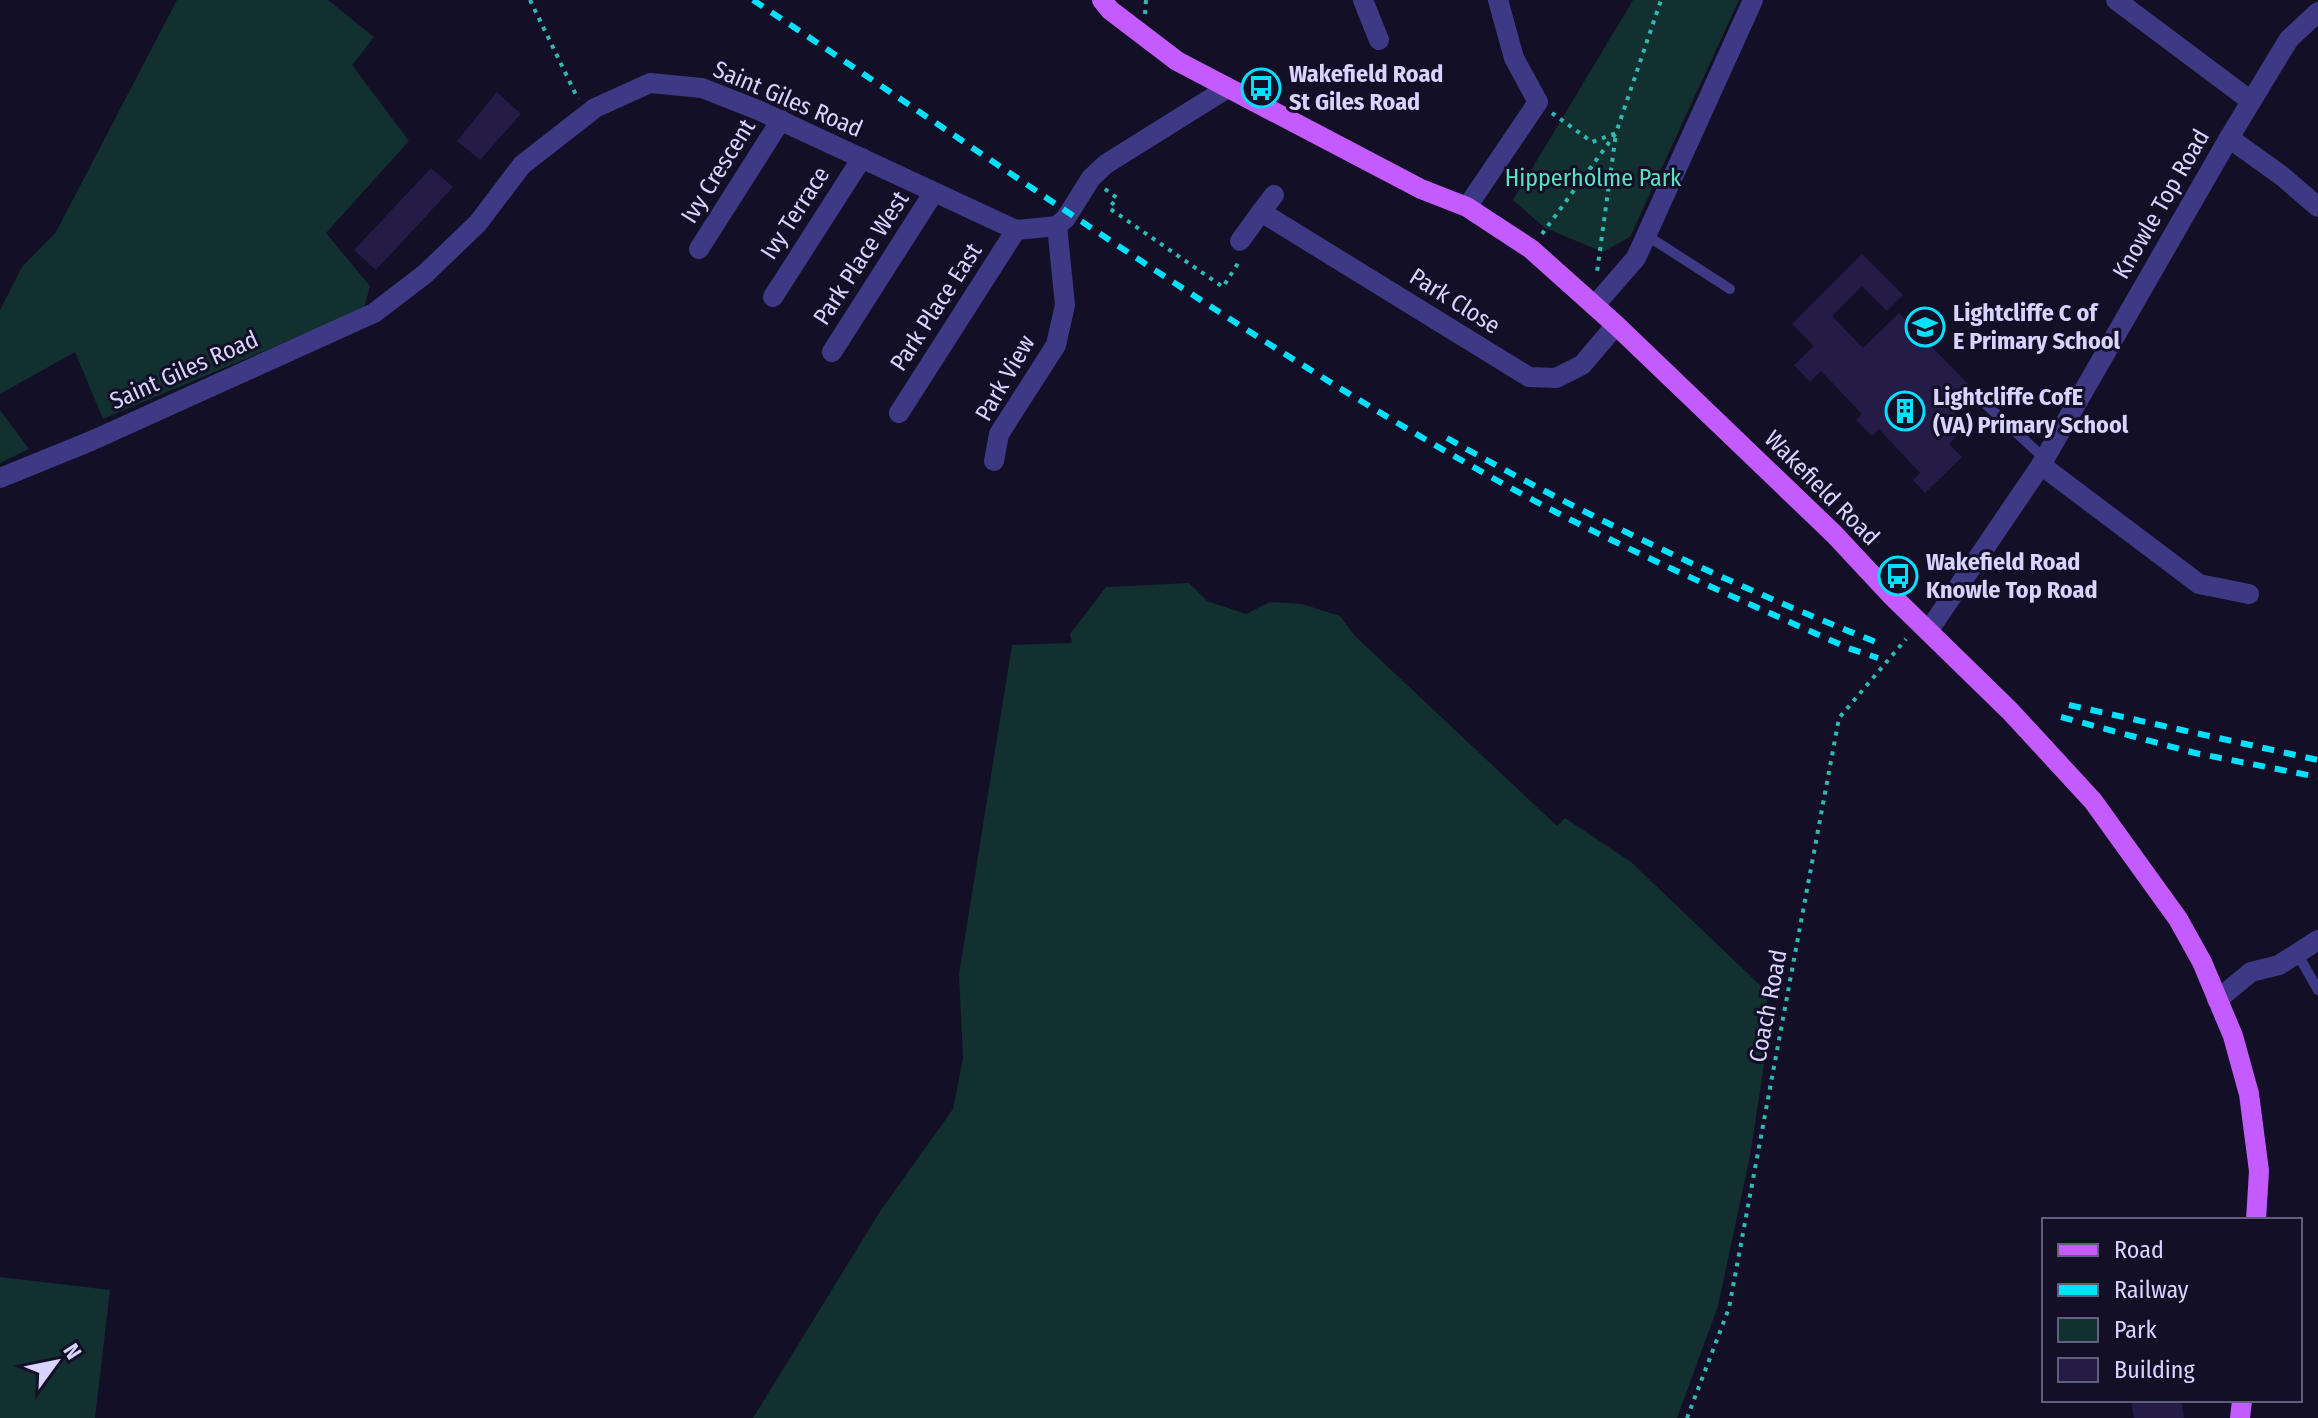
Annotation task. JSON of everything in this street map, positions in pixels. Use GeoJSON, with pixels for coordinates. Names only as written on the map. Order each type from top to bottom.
{"type":"FeatureCollection","features":[{"type":"Feature","properties":{"kind":"main road","name":"Wakefield Road"},"geometry":{"type":"LineString","coordinates":[[1102,0],[1144,38],[1177,61],[1421,189],[1467,207],[1531,249],[1595,305],[1834,534],[2010,711],[2093,801],[2178,919],[2202,962],[2233,1036],[2249,1094],[2259,1171],[2256,1218]]}},
{"type":"Feature","properties":{"kind":"street"},"geometry":{"type":"LineString","coordinates":[[1363,0],[1379,40]]}},
{"type":"Feature","properties":{"kind":"street"},"geometry":{"type":"LineString","coordinates":[[1467,207],[1538,102],[1514,58],[1498,0]]}},
{"type":"Feature","properties":{"kind":"street"},"geometry":{"type":"LineString","coordinates":[[1595,305],[1636,258],[1753,0]]}},
{"type":"Feature","properties":{"kind":"street"},"geometry":{"type":"LineString","coordinates":[[2122,2],[2251,101]]}},
{"type":"Feature","properties":{"kind":"street","name":"Knowle Top Road"},"geometry":{"type":"LineString","coordinates":[[1925,626],[2043,462],[2251,101],[2289,39],[2318,12]]}},
{"type":"Feature","properties":{"kind":"street","name":"Saint Giles Road"},"geometry":{"type":"LineString","coordinates":[[0,478],[106,434],[374,313],[425,274],[478,223],[522,165],[588,113],[650,83],[702,88],[781,120],[1016,230]]}},
{"type":"Feature","properties":{"kind":"street"},"geometry":{"type":"LineString","coordinates":[[1016,230],[1057,226],[1066,218],[1091,178],[1106,164],[1226,89]]}},
{"type":"Feature","properties":{"kind":"street","name":"Ivy Crescent"},"geometry":{"type":"LineString","coordinates":[[699,249],[781,120]]}},
{"type":"Feature","properties":{"kind":"street"},"geometry":{"type":"LineString","coordinates":[[2229,138],[2282,176],[2318,207]]}},
{"type":"Feature","properties":{"kind":"street","name":"Ivy Terrace"},"geometry":{"type":"LineString","coordinates":[[773,297],[862,158]]}},
{"type":"Feature","properties":{"kind":"street","name":"Park Place West"},"geometry":{"type":"LineString","coordinates":[[832,352],[934,192]]}},
{"type":"Feature","properties":{"kind":"street"},"geometry":{"type":"LineString","coordinates":[[1240,241],[1274,195]]}},
{"type":"Feature","properties":{"kind":"street","name":"Park Close"},"geometry":{"type":"LineString","coordinates":[[1261,212],[1529,377],[1556,378],[1582,365],[1616,325]]}},
{"type":"Feature","properties":{"kind":"street","name":"Park View"},"geometry":{"type":"LineString","coordinates":[[994,461],[999,434],[1056,345],[1065,305],[1057,226]]}},
{"type":"Feature","properties":{"kind":"street","name":"Park Place East"},"geometry":{"type":"LineString","coordinates":[[899,413],[1016,230]]}},
{"type":"Feature","properties":{"kind":"street"},"geometry":{"type":"LineString","coordinates":[[2043,462],[2199,584],[2249,594]]}},
{"type":"Feature","properties":{"kind":"street"},"geometry":{"type":"LineString","coordinates":[[2217,1000],[2251,972],[2279,965],[2318,940]]}},
{"type":"Feature","properties":{"kind":"lane"},"geometry":{"type":"LineString","coordinates":[[1646,235],[1730,289]]}},
{"type":"Feature","properties":{"kind":"lane"},"geometry":{"type":"LineString","coordinates":[[1981,400],[2043,462]]}},
{"type":"Feature","properties":{"kind":"lane"},"geometry":{"type":"LineString","coordinates":[[2297,953],[2318,990]]}},
{"type":"Feature","properties":{"kind":"path"},"geometry":{"type":"LineString","coordinates":[[530,0],[580,103],[588,113]]}},
{"type":"Feature","properties":{"kind":"path"},"geometry":{"type":"LineString","coordinates":[[1595,305],[1600,242],[1616,133],[1661,0]]}},
{"type":"Feature","properties":{"kind":"path"},"geometry":{"type":"LineString","coordinates":[[1538,102],[1592,142],[1616,133]]}},
{"type":"Feature","properties":{"kind":"path"},"geometry":{"type":"LineString","coordinates":[[1531,249],[1616,133]]}},
{"type":"Feature","properties":{"kind":"path"},"geometry":{"type":"LineString","coordinates":[[1091,178],[1117,198],[1109,208],[1223,287],[1244,253],[1240,241]]}},
{"type":"Feature","properties":{"kind":"path","name":"Coach Road"},"geometry":{"type":"LineString","coordinates":[[1687,1418],[1729,1308],[1839,718],[1925,626]]}},
{"type":"Feature","properties":{"kind":"green space"},"geometry":{"type":"Polygon","coordinates":[[[177,0],[328,0],[374,37],[352,65],[409,141],[326,233],[370,286],[364,309],[103,419],[75,352],[0,394],[0,310],[22,267],[56,232],[177,0]]]}},
{"type":"Feature","properties":{"kind":"green space","name":"Hipperholme Park"},"geometry":{"type":"Polygon","coordinates":[[[1633,0],[1739,0],[1630,237],[1603,252],[1545,228],[1513,200],[1633,0]]]}},
{"type":"Feature","properties":{"kind":"green space"},"geometry":{"type":"Polygon","coordinates":[[[0,410],[29,449],[0,463],[0,410]]]}},
{"type":"Feature","properties":{"kind":"green space"},"geometry":{"type":"Polygon","coordinates":[[[1189,583],[1207,601],[1246,614],[1270,602],[1302,604],[1340,616],[1354,635],[1557,826],[1565,818],[1631,862],[1764,989],[1771,1019],[1750,1156],[1718,1306],[1677,1418],[753,1418],[881,1210],[953,1109],[963,1058],[959,974],[1012,645],[1072,643],[1070,634],[1106,587],[1189,583]]]}},
{"type":"Feature","properties":{"kind":"green space"},"geometry":{"type":"Polygon","coordinates":[[[0,1277],[110,1290],[95,1418],[0,1418],[0,1277]]]}},
{"type":"Feature","properties":{"kind":"building"},"geometry":{"type":"Polygon","coordinates":[[[497,92],[521,114],[480,160],[457,141],[497,92]]]}},
{"type":"Feature","properties":{"kind":"building"},"geometry":{"type":"Polygon","coordinates":[[[431,168],[453,187],[376,270],[354,250],[431,168]]]}},
{"type":"Feature","properties":{"kind":"building","name":"Lightcliffe CofE (VA) Primary School"},"geometry":{"type":"Polygon","coordinates":[[[1862,254],[1903,295],[1887,311],[1862,286],[1832,316],[1863,348],[1899,313],[1970,386],[1949,407],[1959,417],[1948,428],[1956,437],[1949,444],[1962,457],[1925,493],[1913,480],[1920,473],[1879,429],[1872,436],[1856,420],[1862,414],[1821,371],[1810,382],[1794,365],[1814,346],[1792,324],[1862,254]]]}},
{"type":"Feature","properties":{"kind":"building"},"geometry":{"type":"Polygon","coordinates":[[[2131,1402],[2181,1402],[2184,1418],[2134,1418],[2131,1402]]]}},
{"type":"Feature","properties":{"kind":"railway"},"geometry":{"type":"LineString","coordinates":[[753,0],[1114,243],[1390,419],[1528,498],[1618,543],[1848,648],[1878,658]]}},
{"type":"Feature","properties":{"kind":"railway"},"geometry":{"type":"LineString","coordinates":[[1447,438],[1660,548],[1881,644]]}},
{"type":"Feature","properties":{"kind":"railway"},"geometry":{"type":"LineString","coordinates":[[2069,705],[2318,760]]}},
{"type":"Feature","properties":{"kind":"railway"},"geometry":{"type":"LineString","coordinates":[[2061,717],[2195,753],[2318,777]]}},
{"type":"Feature","properties":{"kind":"place","name":"Wakefield Road St Giles Road"},"geometry":{"type":"Point","coordinates":[1261,88]}},
{"type":"Feature","properties":{"kind":"place","name":"Lightcliffe C of E Primary School"},"geometry":{"type":"Point","coordinates":[1925,327]}},
{"type":"Feature","properties":{"kind":"place","name":"Lightcliffe CofE (VA) Primary School"},"geometry":{"type":"Point","coordinates":[1905,411]}},
{"type":"Feature","properties":{"kind":"place","name":"Wakefield Road Knowle Top Road"},"geometry":{"type":"Point","coordinates":[1898,576]}}]}
